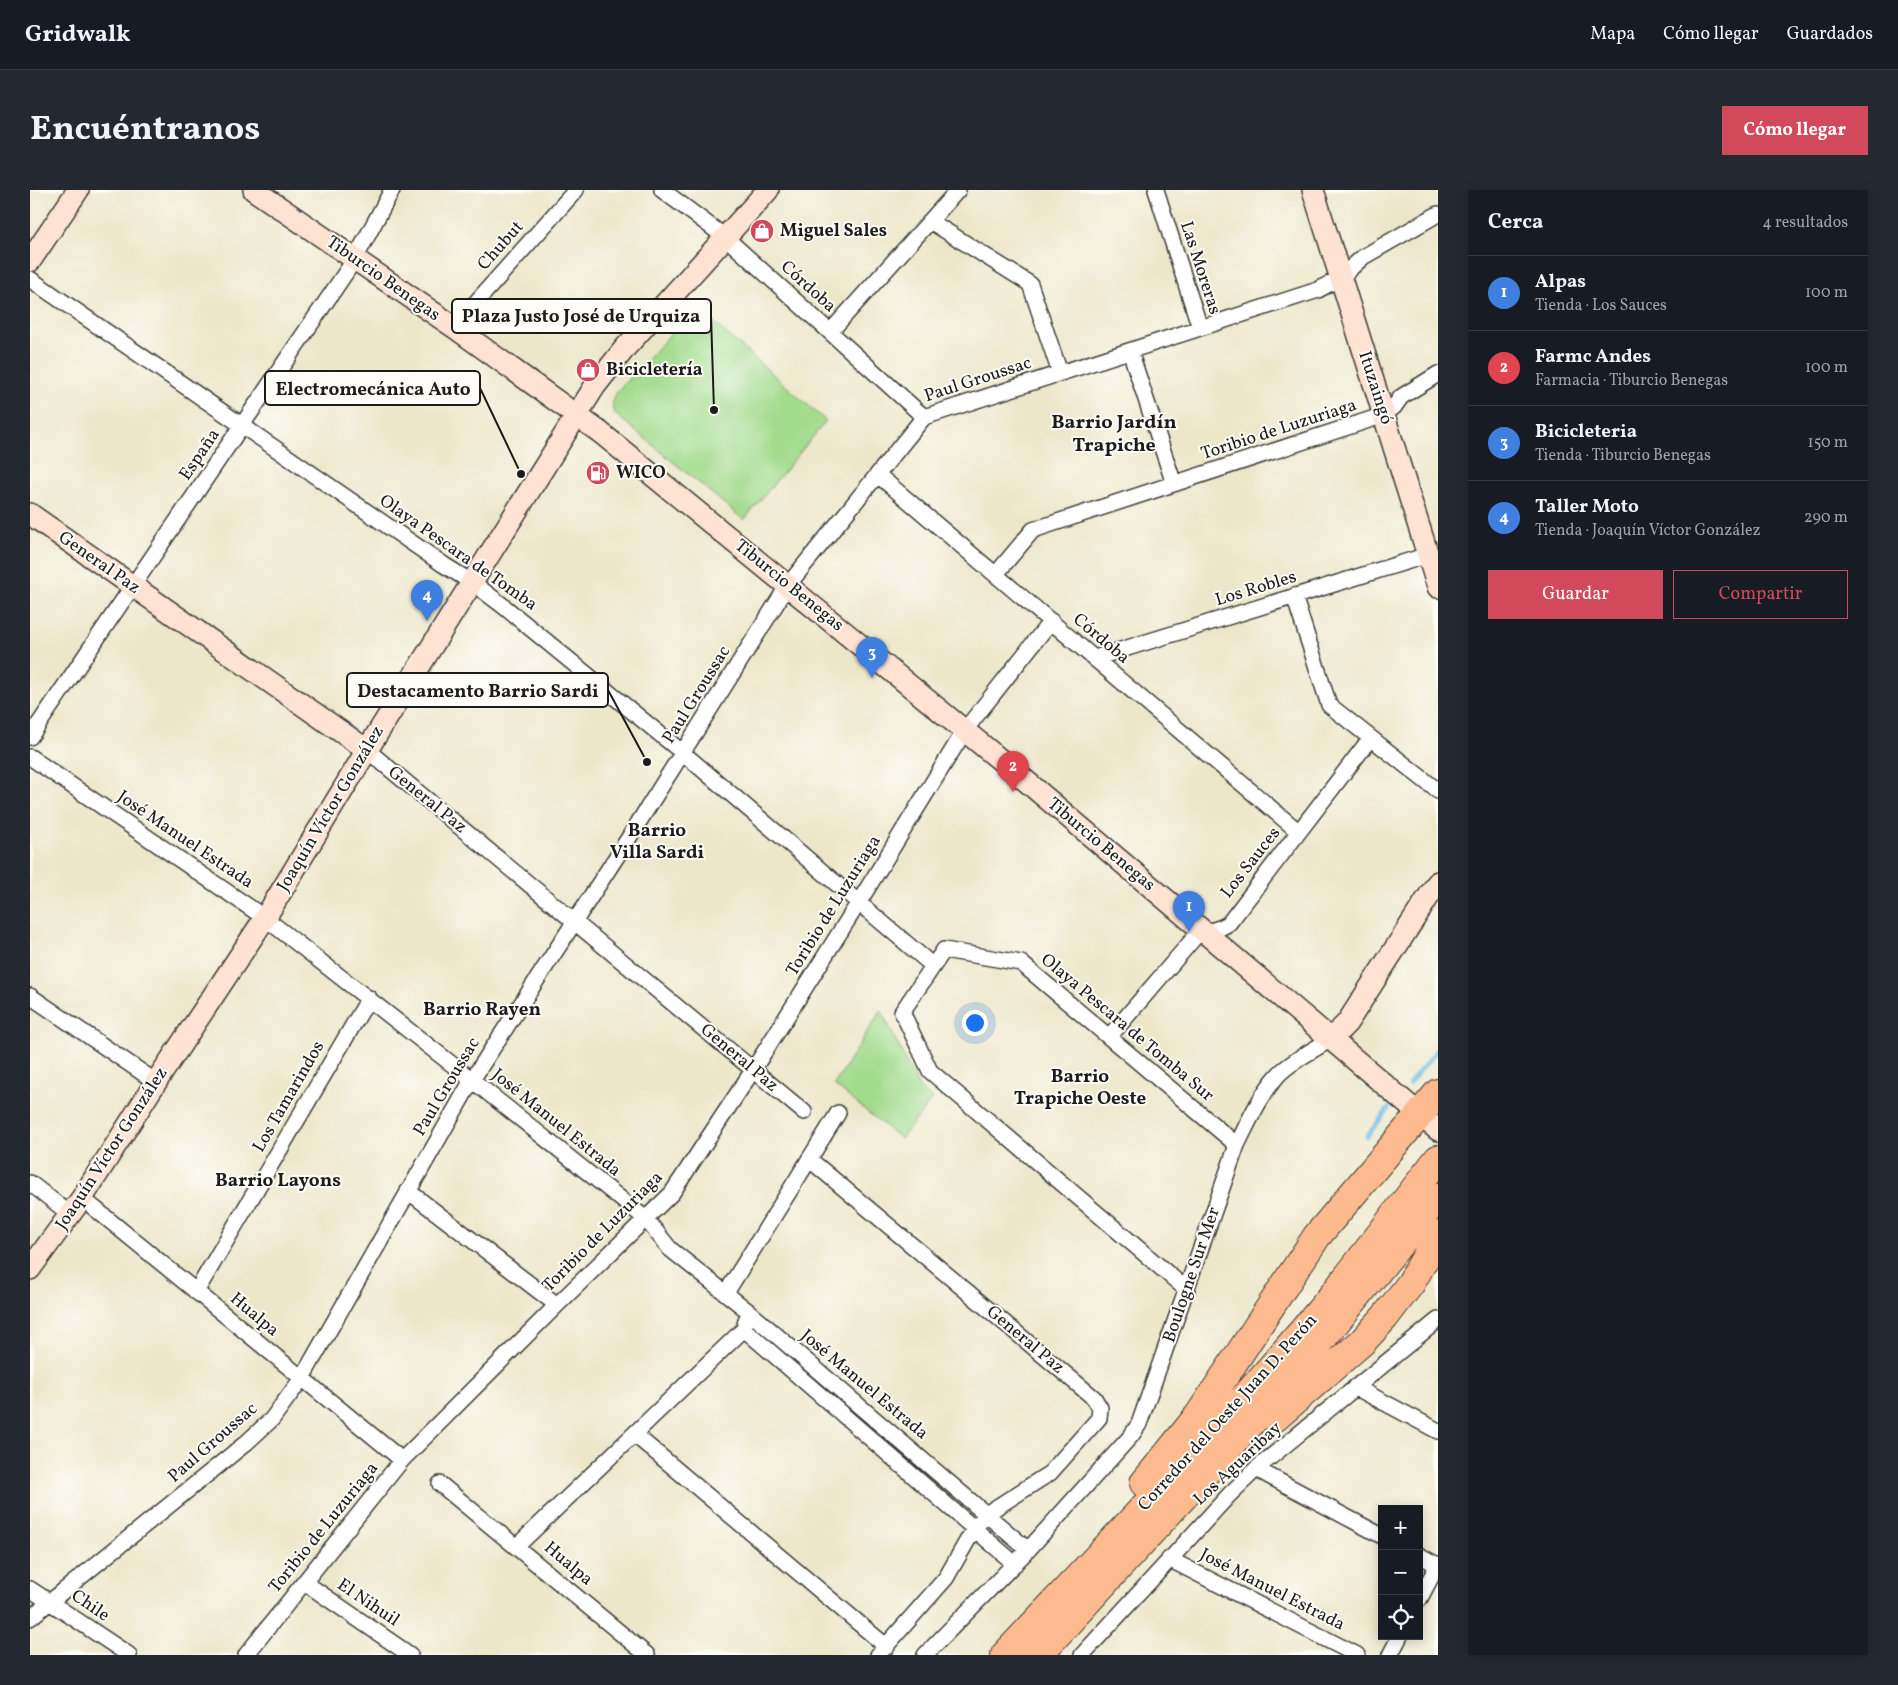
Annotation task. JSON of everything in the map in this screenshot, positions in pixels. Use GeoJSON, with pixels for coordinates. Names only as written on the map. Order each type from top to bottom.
{"type":"FeatureCollection","features":[{"type":"Feature","properties":{"kind":"highway"},"geometry":{"type":"LineString","coordinates":[[1077,1578],[1109,1526],[1199,1415],[1317,1236],[1429,1122],[1438,1093]]}},
{"type":"Feature","properties":{"kind":"highway","name":"Corredor del Oeste Juan D. Perón"},"geometry":{"type":"LineString","coordinates":[[1005,1655],[1168,1482],[1266,1374],[1330,1298],[1437,1161]]}},
{"type":"Feature","properties":{"kind":"highway","name":"Corredor del Oeste Juan D. Perón"},"geometry":{"type":"LineString","coordinates":[[1038,1655],[1274,1398],[1438,1197]]}},
{"type":"Feature","properties":{"kind":"highway"},"geometry":{"type":"LineString","coordinates":[[1172,1511],[1362,1342],[1385,1317],[1411,1283],[1438,1235]]}},
{"type":"Feature","properties":{"kind":"main road"},"geometry":{"type":"LineString","coordinates":[[30,261],[78,190]]}},
{"type":"Feature","properties":{"kind":"main road","name":"Tiburcio Benegas"},"geometry":{"type":"LineString","coordinates":[[254,190],[454,327],[601,433],[964,730],[1429,1122]]}},
{"type":"Feature","properties":{"kind":"main road","name":"Joaquín Víctor González"},"geometry":{"type":"LineString","coordinates":[[30,1269],[76,1206],[265,918],[367,750],[605,373],[625,348],[768,190]]}},
{"type":"Feature","properties":{"kind":"main road","name":"Ituzaingó"},"geometry":{"type":"LineString","coordinates":[[1313,190],[1438,587]]}},
{"type":"Feature","properties":{"kind":"main road","name":"General Paz"},"geometry":{"type":"LineString","coordinates":[[30,514],[367,750]]}},
{"type":"Feature","properties":{"kind":"main road","name":"Boulogne Sur Mer"},"geometry":{"type":"LineString","coordinates":[[1331,1039],[1347,1023],[1438,882]]}},
{"type":"Feature","properties":{"kind":"street","name":"España"},"geometry":{"type":"LineString","coordinates":[[30,736],[355,260],[392,190]]}},
{"type":"Feature","properties":{"kind":"street","name":"Chubut"},"geometry":{"type":"LineString","coordinates":[[454,327],[576,190]]}},
{"type":"Feature","properties":{"kind":"street","name":"Córdoba"},"geometry":{"type":"LineString","coordinates":[[662,190],[725,237],[924,417]]}},
{"type":"Feature","properties":{"kind":"street"},"geometry":{"type":"LineString","coordinates":[[830,332],[958,190]]}},
{"type":"Feature","properties":{"kind":"street","name":"Las Moreras"},"geometry":{"type":"LineString","coordinates":[[1156,190],[1200,328]]}},
{"type":"Feature","properties":{"kind":"street","name":"Paul Groussac"},"geometry":{"type":"LineString","coordinates":[[30,1618],[272,1419],[302,1378],[472,1080],[683,753],[788,585],[924,417],[1318,290],[1340,278],[1363,257],[1438,214]]}},
{"type":"Feature","properties":{"kind":"street"},"geometry":{"type":"LineString","coordinates":[[930,221],[1030,284],[1060,373]]}},
{"type":"Feature","properties":{"kind":"street","name":"Olaya Pescara de Tomba"},"geometry":{"type":"LineString","coordinates":[[30,279],[444,565],[473,583],[683,753],[933,966]]}},
{"type":"Feature","properties":{"kind":"street"},"geometry":{"type":"LineString","coordinates":[[1130,351],[1174,484]]}},
{"type":"Feature","properties":{"kind":"street","name":"Toribio de Luzuriaga"},"geometry":{"type":"LineString","coordinates":[[996,574],[1033,530],[1384,415],[1394,407],[1401,397],[1438,374]]}},
{"type":"Feature","properties":{"kind":"street","name":"Córdoba"},"geometry":{"type":"LineString","coordinates":[[878,475],[1299,832]]}},
{"type":"Feature","properties":{"kind":"street","name":"Los Robles"},"geometry":{"type":"LineString","coordinates":[[1095,658],[1428,554]]}},
{"type":"Feature","properties":{"kind":"street"},"geometry":{"type":"LineString","coordinates":[[1294,596],[1329,705],[1438,791]]}},
{"type":"Feature","properties":{"kind":"street","name":"Toribio de Luzuriaga"},"geometry":{"type":"LineString","coordinates":[[246,1655],[402,1460],[672,1193],[753,1070],[859,902],[964,730],[1051,621]]}},
{"type":"Feature","properties":{"kind":"street","name":"Los Sauces"},"geometry":{"type":"LineString","coordinates":[[1109,1037],[1186,945],[1195,937],[1229,923],[1370,739]]}},
{"type":"Feature","properties":{"kind":"street","name":"General Paz"},"geometry":{"type":"LineString","coordinates":[[367,750],[804,1112]]}},
{"type":"Feature","properties":{"kind":"street","name":"José Manuel Estrada"},"geometry":{"type":"LineString","coordinates":[[30,757],[265,918],[369,998],[646,1219],[670,1248],[748,1311],[1028,1550]]}},
{"type":"Feature","properties":{"kind":"street","name":"Olaya Pescara de Tomba Sur"},"geometry":{"type":"LineString","coordinates":[[933,966],[944,950],[1021,963],[1237,1146]]}},
{"type":"Feature","properties":{"kind":"street"},"geometry":{"type":"LineString","coordinates":[[933,966],[902,1012],[930,1071],[1187,1290]]}},
{"type":"Feature","properties":{"kind":"street"},"geometry":{"type":"LineString","coordinates":[[30,996],[156,1082]]}},
{"type":"Feature","properties":{"kind":"street","name":"Los Tamarindos"},"geometry":{"type":"LineString","coordinates":[[196,1292],[369,998]]}},
{"type":"Feature","properties":{"kind":"street","name":"Boulogne Sur Mer"},"geometry":{"type":"LineString","coordinates":[[924,1655],[1015,1564],[1131,1436],[1139,1424],[1237,1146],[1260,1100],[1280,1074],[1331,1039]]}},
{"type":"Feature","properties":{"kind":"street"},"geometry":{"type":"LineString","coordinates":[[726,1293],[838,1113]]}},
{"type":"Feature","properties":{"kind":"street","name":"General Paz"},"geometry":{"type":"LineString","coordinates":[[809,1159],[1094,1398],[1100,1408],[1098,1418],[1050,1473],[986,1514]]}},
{"type":"Feature","properties":{"kind":"street","name":"Hualpa"},"geometry":{"type":"LineString","coordinates":[[30,1183],[76,1206],[196,1292],[402,1460]]}},
{"type":"Feature","properties":{"kind":"street"},"geometry":{"type":"LineString","coordinates":[[408,1191],[557,1305]]}},
{"type":"Feature","properties":{"kind":"street"},"geometry":{"type":"LineString","coordinates":[[517,1546],[744,1329],[748,1311]]}},
{"type":"Feature","properties":{"kind":"street","name":"Los Aguaribay"},"geometry":{"type":"LineString","coordinates":[[1090,1653],[1170,1559],[1230,1494],[1256,1469],[1438,1320]]}},
{"type":"Feature","properties":{"kind":"street","name":"José Manuel Estrada"},"geometry":{"type":"LineString","coordinates":[[744,1329],[1015,1564]]}},
{"type":"Feature","properties":{"kind":"street"},"geometry":{"type":"LineString","coordinates":[[1355,1387],[1438,1431]]}},
{"type":"Feature","properties":{"kind":"street"},"geometry":{"type":"LineString","coordinates":[[634,1434],[883,1651],[946,1578],[974,1529],[986,1514]]}},
{"type":"Feature","properties":{"kind":"street"},"geometry":{"type":"LineString","coordinates":[[1256,1469],[1378,1534]]}},
{"type":"Feature","properties":{"kind":"street","name":"Hualpa"},"geometry":{"type":"LineString","coordinates":[[440,1484],[647,1655]]}},
{"type":"Feature","properties":{"kind":"street"},"geometry":{"type":"LineString","coordinates":[[1422,1595],[1438,1565],[1423,1558]]}},
{"type":"Feature","properties":{"kind":"street","name":"José Manuel Estrada"},"geometry":{"type":"LineString","coordinates":[[1170,1559],[1357,1655]]}},
{"type":"Feature","properties":{"kind":"street","name":"El Nihuil"},"geometry":{"type":"LineString","coordinates":[[304,1582],[410,1655]]}},
{"type":"Feature","properties":{"kind":"street","name":"Chile"},"geometry":{"type":"LineString","coordinates":[[30,1590],[129,1655]]}},
{"type":"Feature","properties":{"kind":"street"},"geometry":{"type":"LineString","coordinates":[[1390,1655],[1398,1640]]}},
{"type":"Feature","properties":{"kind":"green space"},"geometry":{"type":"Polygon","coordinates":[[[696,307],[826,421],[744,520],[615,414],[613,407],[614,397],[620,388],[696,307]]]}},
{"type":"Feature","properties":{"kind":"green space"},"geometry":{"type":"Polygon","coordinates":[[[881,1010],[918,1086],[932,1099],[901,1139],[834,1085],[881,1010]]]}},
{"type":"Feature","properties":{"kind":"waterway"},"geometry":{"type":"LineString","coordinates":[[1409,1084],[1438,1049]]}},
{"type":"Feature","properties":{"kind":"waterway"},"geometry":{"type":"LineString","coordinates":[[1367,1136],[1389,1108]]}},
{"type":"Feature","properties":{"kind":"place","name":"Miguel Sales"},"geometry":{"type":"Point","coordinates":[762,231]}},
{"type":"Feature","properties":{"kind":"place","name":"Bicicletería"},"geometry":{"type":"Point","coordinates":[588,370]}},
{"type":"Feature","properties":{"kind":"place","name":"Plaza Justo José de Urquiza"},"geometry":{"type":"Point","coordinates":[714,410]}},
{"type":"Feature","properties":{"kind":"place","name":"WICO"},"geometry":{"type":"Point","coordinates":[598,473]}},
{"type":"Feature","properties":{"kind":"place","name":"Electromecánica Auto"},"geometry":{"type":"Point","coordinates":[521,474]}},
{"type":"Feature","properties":{"kind":"place","name":"Taller Moto"},"geometry":{"type":"Point","coordinates":[427,621]}},
{"type":"Feature","properties":{"kind":"place","name":"Bicicleteria"},"geometry":{"type":"Point","coordinates":[872,678]}},
{"type":"Feature","properties":{"kind":"place","name":"Destacamento Barrio Sardi"},"geometry":{"type":"Point","coordinates":[647,762]}},
{"type":"Feature","properties":{"kind":"place","name":"Farmc Andes"},"geometry":{"type":"Point","coordinates":[1013,792]}},
{"type":"Feature","properties":{"kind":"place","name":"Alpas"},"geometry":{"type":"Point","coordinates":[1189,932]}},
{"type":"Feature","properties":{"kind":"district","name":"Barrio Jardín Trapiche"},"geometry":{"type":"Point","coordinates":[1114,434]}},
{"type":"Feature","properties":{"kind":"district","name":"Barrio Villa Sardi"},"geometry":{"type":"Point","coordinates":[657,842]}},
{"type":"Feature","properties":{"kind":"district","name":"Barrio Rayen"},"geometry":{"type":"Point","coordinates":[482,1010]}},
{"type":"Feature","properties":{"kind":"district","name":"Barrio Trapiche Oeste"},"geometry":{"type":"Point","coordinates":[1080,1088]}},
{"type":"Feature","properties":{"kind":"district","name":"Barrio Layons"},"geometry":{"type":"Point","coordinates":[278,1181]}}]}
